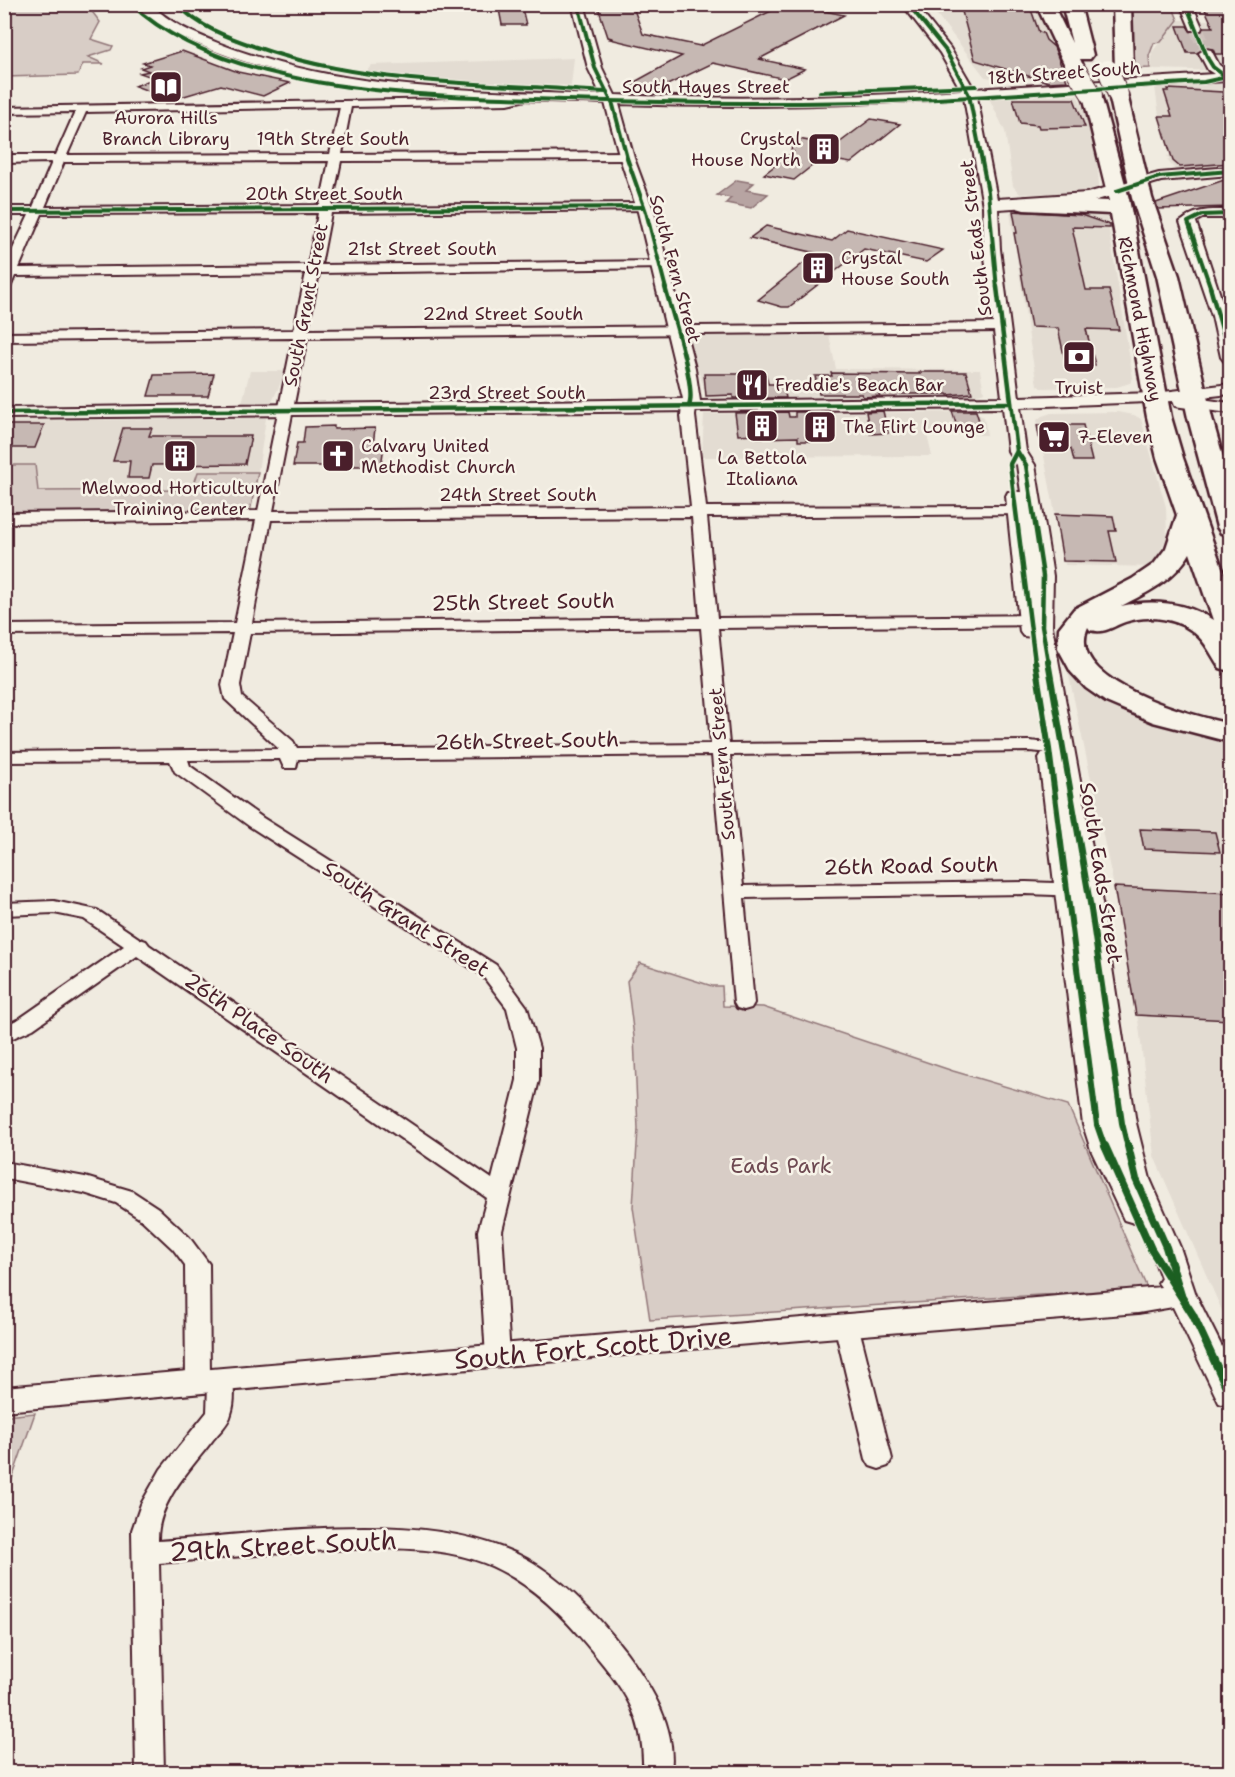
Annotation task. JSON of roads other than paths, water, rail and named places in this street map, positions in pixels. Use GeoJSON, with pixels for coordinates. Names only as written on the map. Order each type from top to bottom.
{"type":"FeatureCollection","features":[{"type":"Feature","properties":{"kind":"highway"},"geometry":{"type":"LineString","coordinates":[[1044,4],[1083,72]]}},
{"type":"Feature","properties":{"kind":"highway"},"geometry":{"type":"LineString","coordinates":[[1071,4],[1083,72]]}},
{"type":"Feature","properties":{"kind":"highway"},"geometry":{"type":"LineString","coordinates":[[1116,70],[1122,4]]}},
{"type":"Feature","properties":{"kind":"highway","name":"Richmond Highway"},"geometry":{"type":"LineString","coordinates":[[1102,48],[1116,70],[1118,94],[1144,205],[1168,276],[1181,398],[1170,458],[1230,628]]}},
{"type":"Feature","properties":{"kind":"highway","name":"Richmond Highway"},"geometry":{"type":"LineString","coordinates":[[1083,72],[1092,95],[1118,199],[1181,398],[1213,467],[1230,527]]}},
{"type":"Feature","properties":{"kind":"highway"},"geometry":{"type":"LineString","coordinates":[[1024,204],[1118,199]]}},
{"type":"Feature","properties":{"kind":"highway"},"geometry":{"type":"LineString","coordinates":[[1181,398],[1210,517],[1230,544]]}},
{"type":"Feature","properties":{"kind":"highway"},"geometry":{"type":"LineString","coordinates":[[1213,467],[1230,495]]}},
{"type":"Feature","properties":{"kind":"highway"},"geometry":{"type":"LineString","coordinates":[[1190,515],[1183,544],[1166,568],[1139,586],[1087,613],[1074,625],[1070,637],[1075,656],[1092,677],[1125,699],[1230,733]]}},
{"type":"Feature","properties":{"kind":"highway"},"geometry":{"type":"LineString","coordinates":[[1230,662],[1207,628],[1178,615],[1143,611],[1119,615],[1101,623],[1090,640],[1098,662],[1125,685],[1164,710],[1230,722]]}},
{"type":"Feature","properties":{"kind":"street","name":"South Hayes Street"},"geometry":{"type":"LineString","coordinates":[[143,4],[166,23],[204,43],[249,60],[292,71],[353,83],[397,88],[531,96],[609,97]]}},
{"type":"Feature","properties":{"kind":"street","name":"South Hayes Street"},"geometry":{"type":"LineString","coordinates":[[164,4],[192,27],[227,44],[279,61],[328,72],[435,86],[609,97]]}},
{"type":"Feature","properties":{"kind":"street","name":"South Fern Street"},"geometry":{"type":"LineString","coordinates":[[578,4],[595,68],[609,97],[644,207],[691,396],[688,416],[744,1003]]}},
{"type":"Feature","properties":{"kind":"street","name":"South Eads Street"},"geometry":{"type":"LineString","coordinates":[[908,4],[940,44],[968,91],[990,204],[992,249],[1017,451],[1010,464],[1024,509],[1035,620],[1057,749],[1095,1015],[1129,1155],[1142,1193],[1166,1247],[1181,1295],[1230,1395]]}},
{"type":"Feature","properties":{"kind":"street"},"geometry":{"type":"LineString","coordinates":[[1186,4],[1196,27]]}},
{"type":"Feature","properties":{"kind":"street"},"geometry":{"type":"LineString","coordinates":[[1206,53],[1213,67],[1229,78]]}},
{"type":"Feature","properties":{"kind":"street","name":"18th Street South"},"geometry":{"type":"LineString","coordinates":[[609,97],[680,102],[878,99],[968,91],[1229,78]]}},
{"type":"Feature","properties":{"kind":"street"},"geometry":{"type":"LineString","coordinates":[[4,110],[508,101],[531,96]]}},
{"type":"Feature","properties":{"kind":"street","name":"South Grant Street"},"geometry":{"type":"LineString","coordinates":[[289,760],[287,745],[234,699],[231,685],[346,104]]}},
{"type":"Feature","properties":{"kind":"street"},"geometry":{"type":"LineString","coordinates":[[4,286],[8,272],[38,211],[82,108]]}},
{"type":"Feature","properties":{"kind":"street","name":"19th Street South"},"geometry":{"type":"LineString","coordinates":[[4,159],[626,156]]}},
{"type":"Feature","properties":{"kind":"street"},"geometry":{"type":"LineString","coordinates":[[1118,199],[1139,184],[1159,177],[1230,171]]}},
{"type":"Feature","properties":{"kind":"street"},"geometry":{"type":"LineString","coordinates":[[990,204],[1024,204]]}},
{"type":"Feature","properties":{"kind":"street","name":"20th Street South"},"geometry":{"type":"LineString","coordinates":[[4,211],[644,207]]}},
{"type":"Feature","properties":{"kind":"street"},"geometry":{"type":"LineString","coordinates":[[1230,214],[1200,215],[1191,217],[1188,222],[1220,316],[1230,357]]}},
{"type":"Feature","properties":{"kind":"street","name":"21st Street South"},"geometry":{"type":"LineString","coordinates":[[8,272],[660,266]]}},
{"type":"Feature","properties":{"kind":"street","name":"22nd Street South"},"geometry":{"type":"LineString","coordinates":[[4,337],[1002,327]]}},
{"type":"Feature","properties":{"kind":"street","name":"23rd Street South"},"geometry":{"type":"LineString","coordinates":[[4,413],[1011,403],[1181,398],[1230,388]]}},
{"type":"Feature","properties":{"kind":"street","name":"23rd Street South"},"geometry":{"type":"LineString","coordinates":[[1181,398],[1230,408]]}},
{"type":"Feature","properties":{"kind":"street","name":"24th Street South"},"geometry":{"type":"LineString","coordinates":[[4,518],[1024,509]]}},
{"type":"Feature","properties":{"kind":"street","name":"25th Street South"},"geometry":{"type":"LineString","coordinates":[[4,630],[1035,620]]}},
{"type":"Feature","properties":{"kind":"street","name":"26th Street South"},"geometry":{"type":"LineString","coordinates":[[4,771],[179,762],[289,760],[721,755],[1031,756],[1057,749]]}},
{"type":"Feature","properties":{"kind":"street","name":"26th Street South"},"geometry":{"type":"LineString","coordinates":[[4,757],[179,762]]}},
{"type":"Feature","properties":{"kind":"street","name":"South Grant Street"},"geometry":{"type":"LineString","coordinates":[[179,762],[256,822],[489,970],[517,1007],[528,1048],[528,1080],[490,1231],[498,1357]]}},
{"type":"Feature","properties":{"kind":"street","name":"26th Road South"},"geometry":{"type":"LineString","coordinates":[[734,892],[1077,890]]}},
{"type":"Feature","properties":{"kind":"street","name":"26th Place South"},"geometry":{"type":"LineString","coordinates":[[4,909],[54,907],[90,914],[139,945],[498,1194]]}},
{"type":"Feature","properties":{"kind":"street"},"geometry":{"type":"LineString","coordinates":[[4,1035],[27,1024],[139,945]]}},
{"type":"Feature","properties":{"kind":"street"},"geometry":{"type":"LineString","coordinates":[[4,1170],[86,1185],[124,1197],[150,1214],[180,1243],[196,1264],[209,1381],[219,1414],[170,1476],[154,1503],[145,1530],[150,1773]]}},
{"type":"Feature","properties":{"kind":"street","name":"South Fort Scott Drive"},"geometry":{"type":"LineString","coordinates":[[4,1399],[498,1357],[846,1324],[1138,1302],[1181,1295]]}},
{"type":"Feature","properties":{"kind":"street"},"geometry":{"type":"LineString","coordinates":[[846,1324],[879,1459]]}},
{"type":"Feature","properties":{"kind":"street","name":"29th Street South"},"geometry":{"type":"LineString","coordinates":[[144,1553],[354,1537],[444,1543],[477,1551],[516,1566],[552,1590],[594,1633],[634,1685],[648,1711],[658,1741],[657,1773]]}},
{"type":"Feature","properties":{"kind":"tunnel"},"geometry":{"type":"LineString","coordinates":[[1196,27],[1206,53]]}},
{"type":"Feature","properties":{"kind":"place","name":"Aurora Hills Branch Library"},"geometry":{"type":"Point","coordinates":[166,87]}},
{"type":"Feature","properties":{"kind":"place","name":"Crystal House North"},"geometry":{"type":"Point","coordinates":[824,149]}},
{"type":"Feature","properties":{"kind":"place","name":"Crystal House South"},"geometry":{"type":"Point","coordinates":[818,268]}},
{"type":"Feature","properties":{"kind":"place","name":"Truist"},"geometry":{"type":"Point","coordinates":[1079,357]}},
{"type":"Feature","properties":{"kind":"place","name":"Freddie's Beach Bar"},"geometry":{"type":"Point","coordinates":[752,385]}},
{"type":"Feature","properties":{"kind":"place","name":"La Bettola Italiana"},"geometry":{"type":"Point","coordinates":[762,426]}},
{"type":"Feature","properties":{"kind":"place","name":"The Flirt Lounge"},"geometry":{"type":"Point","coordinates":[820,427]}},
{"type":"Feature","properties":{"kind":"place","name":"7-Eleven"},"geometry":{"type":"Point","coordinates":[1054,437]}},
{"type":"Feature","properties":{"kind":"place","name":"Melwood Horticultural Training Center"},"geometry":{"type":"Point","coordinates":[180,456]}},
{"type":"Feature","properties":{"kind":"place","name":"Calvary United Methodist Church"},"geometry":{"type":"Point","coordinates":[338,456]}},
{"type":"Feature","properties":{"kind":"park label","name":"Eads Park"},"geometry":{"type":"Point","coordinates":[781,1166]}}]}
